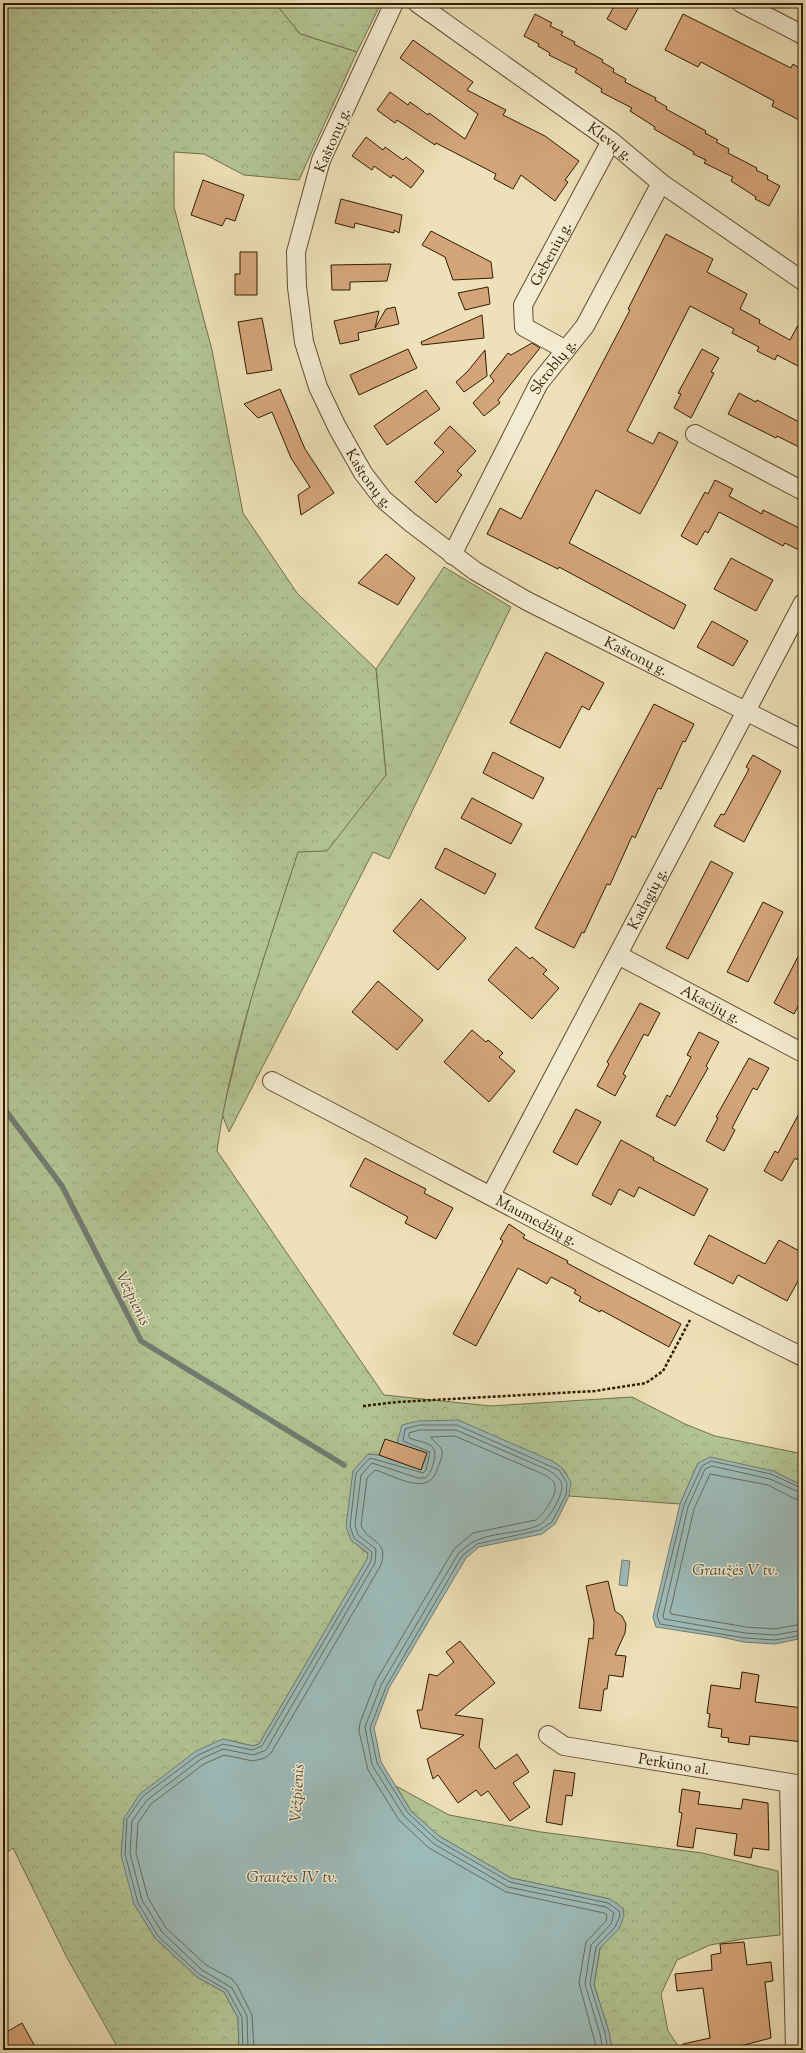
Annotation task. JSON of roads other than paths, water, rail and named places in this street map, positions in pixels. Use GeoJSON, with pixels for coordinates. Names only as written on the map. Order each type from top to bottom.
{"type":"FeatureCollection","features":[{"type":"Feature","properties":{"kind":"street","name":"Kaštonų g."},"geometry":{"type":"LineString","coordinates":[[394,3],[321,160],[296,252],[297,286],[304,342],[318,387],[337,427],[363,473],[384,499],[452,555],[475,571],[527,601],[747,710],[803,740]]}},
{"type":"Feature","properties":{"kind":"street","name":"Klevų g."},"geometry":{"type":"LineString","coordinates":[[417,3],[612,141],[661,182],[803,281]]}},
{"type":"Feature","properties":{"kind":"street"},"geometry":{"type":"LineString","coordinates":[[741,3],[803,35]]}},
{"type":"Feature","properties":{"kind":"street","name":"Gebenių g."},"geometry":{"type":"LineString","coordinates":[[566,350],[524,326],[523,305],[612,141]]}},
{"type":"Feature","properties":{"kind":"street","name":"Skroblų g."},"geometry":{"type":"LineString","coordinates":[[452,555],[539,383],[585,326],[661,182]]}},
{"type":"Feature","properties":{"kind":"street"},"geometry":{"type":"LineString","coordinates":[[695,434],[803,491]]}},
{"type":"Feature","properties":{"kind":"street","name":"Kadagių g."},"geometry":{"type":"LineString","coordinates":[[491,1195],[803,602]]}},
{"type":"Feature","properties":{"kind":"street","name":"Akacijų g."},"geometry":{"type":"LineString","coordinates":[[618,955],[803,1053]]}},
{"type":"Feature","properties":{"kind":"street","name":"Maumedžių g."},"geometry":{"type":"LineString","coordinates":[[272,1081],[491,1195],[701,1307],[803,1357]]}},
{"type":"Feature","properties":{"kind":"street","name":"Perkūno al."},"geometry":{"type":"LineString","coordinates":[[548,1735],[564,1746],[796,1784]]}},
{"type":"Feature","properties":{"kind":"street"},"geometry":{"type":"LineString","coordinates":[[795,2050],[796,1784]]}},
{"type":"Feature","properties":{"kind":"water","name":"Graužės IV tv."},"geometry":{"type":"Polygon","coordinates":[[[458,1420],[552,1461],[562,1468],[571,1482],[569,1496],[555,1524],[542,1534],[479,1547],[466,1558],[389,1688],[374,1728],[381,1762],[411,1811],[439,1836],[511,1878],[610,1899],[623,1908],[624,1916],[619,1929],[600,1948],[594,1985],[609,2032],[612,2050],[239,2050],[238,2018],[224,1992],[197,1977],[155,1938],[134,1904],[121,1855],[124,1818],[140,1794],[196,1751],[223,1739],[253,1746],[259,1744],[367,1559],[368,1553],[351,1540],[346,1526],[353,1471],[368,1454],[379,1455],[421,1470],[427,1453],[397,1443],[402,1425],[418,1421],[458,1420]]]}},
{"type":"Feature","properties":{"kind":"water","name":"Graužės V tv."},"geometry":{"type":"Polygon","coordinates":[[[710,1457],[773,1471],[803,1486],[803,1638],[775,1644],[744,1642],[656,1627],[653,1617],[680,1504],[698,1463],[710,1457]]]}},
{"type":"Feature","properties":{"kind":"water"},"geometry":{"type":"Polygon","coordinates":[[[622,1560],[630,1561],[627,1586],[619,1585],[622,1560]]]}},
{"type":"Feature","properties":{"kind":"waterway","name":"Vėžpienis"},"geometry":{"type":"LineString","coordinates":[[3,1107],[62,1186],[141,1341],[344,1465]]}}]}
